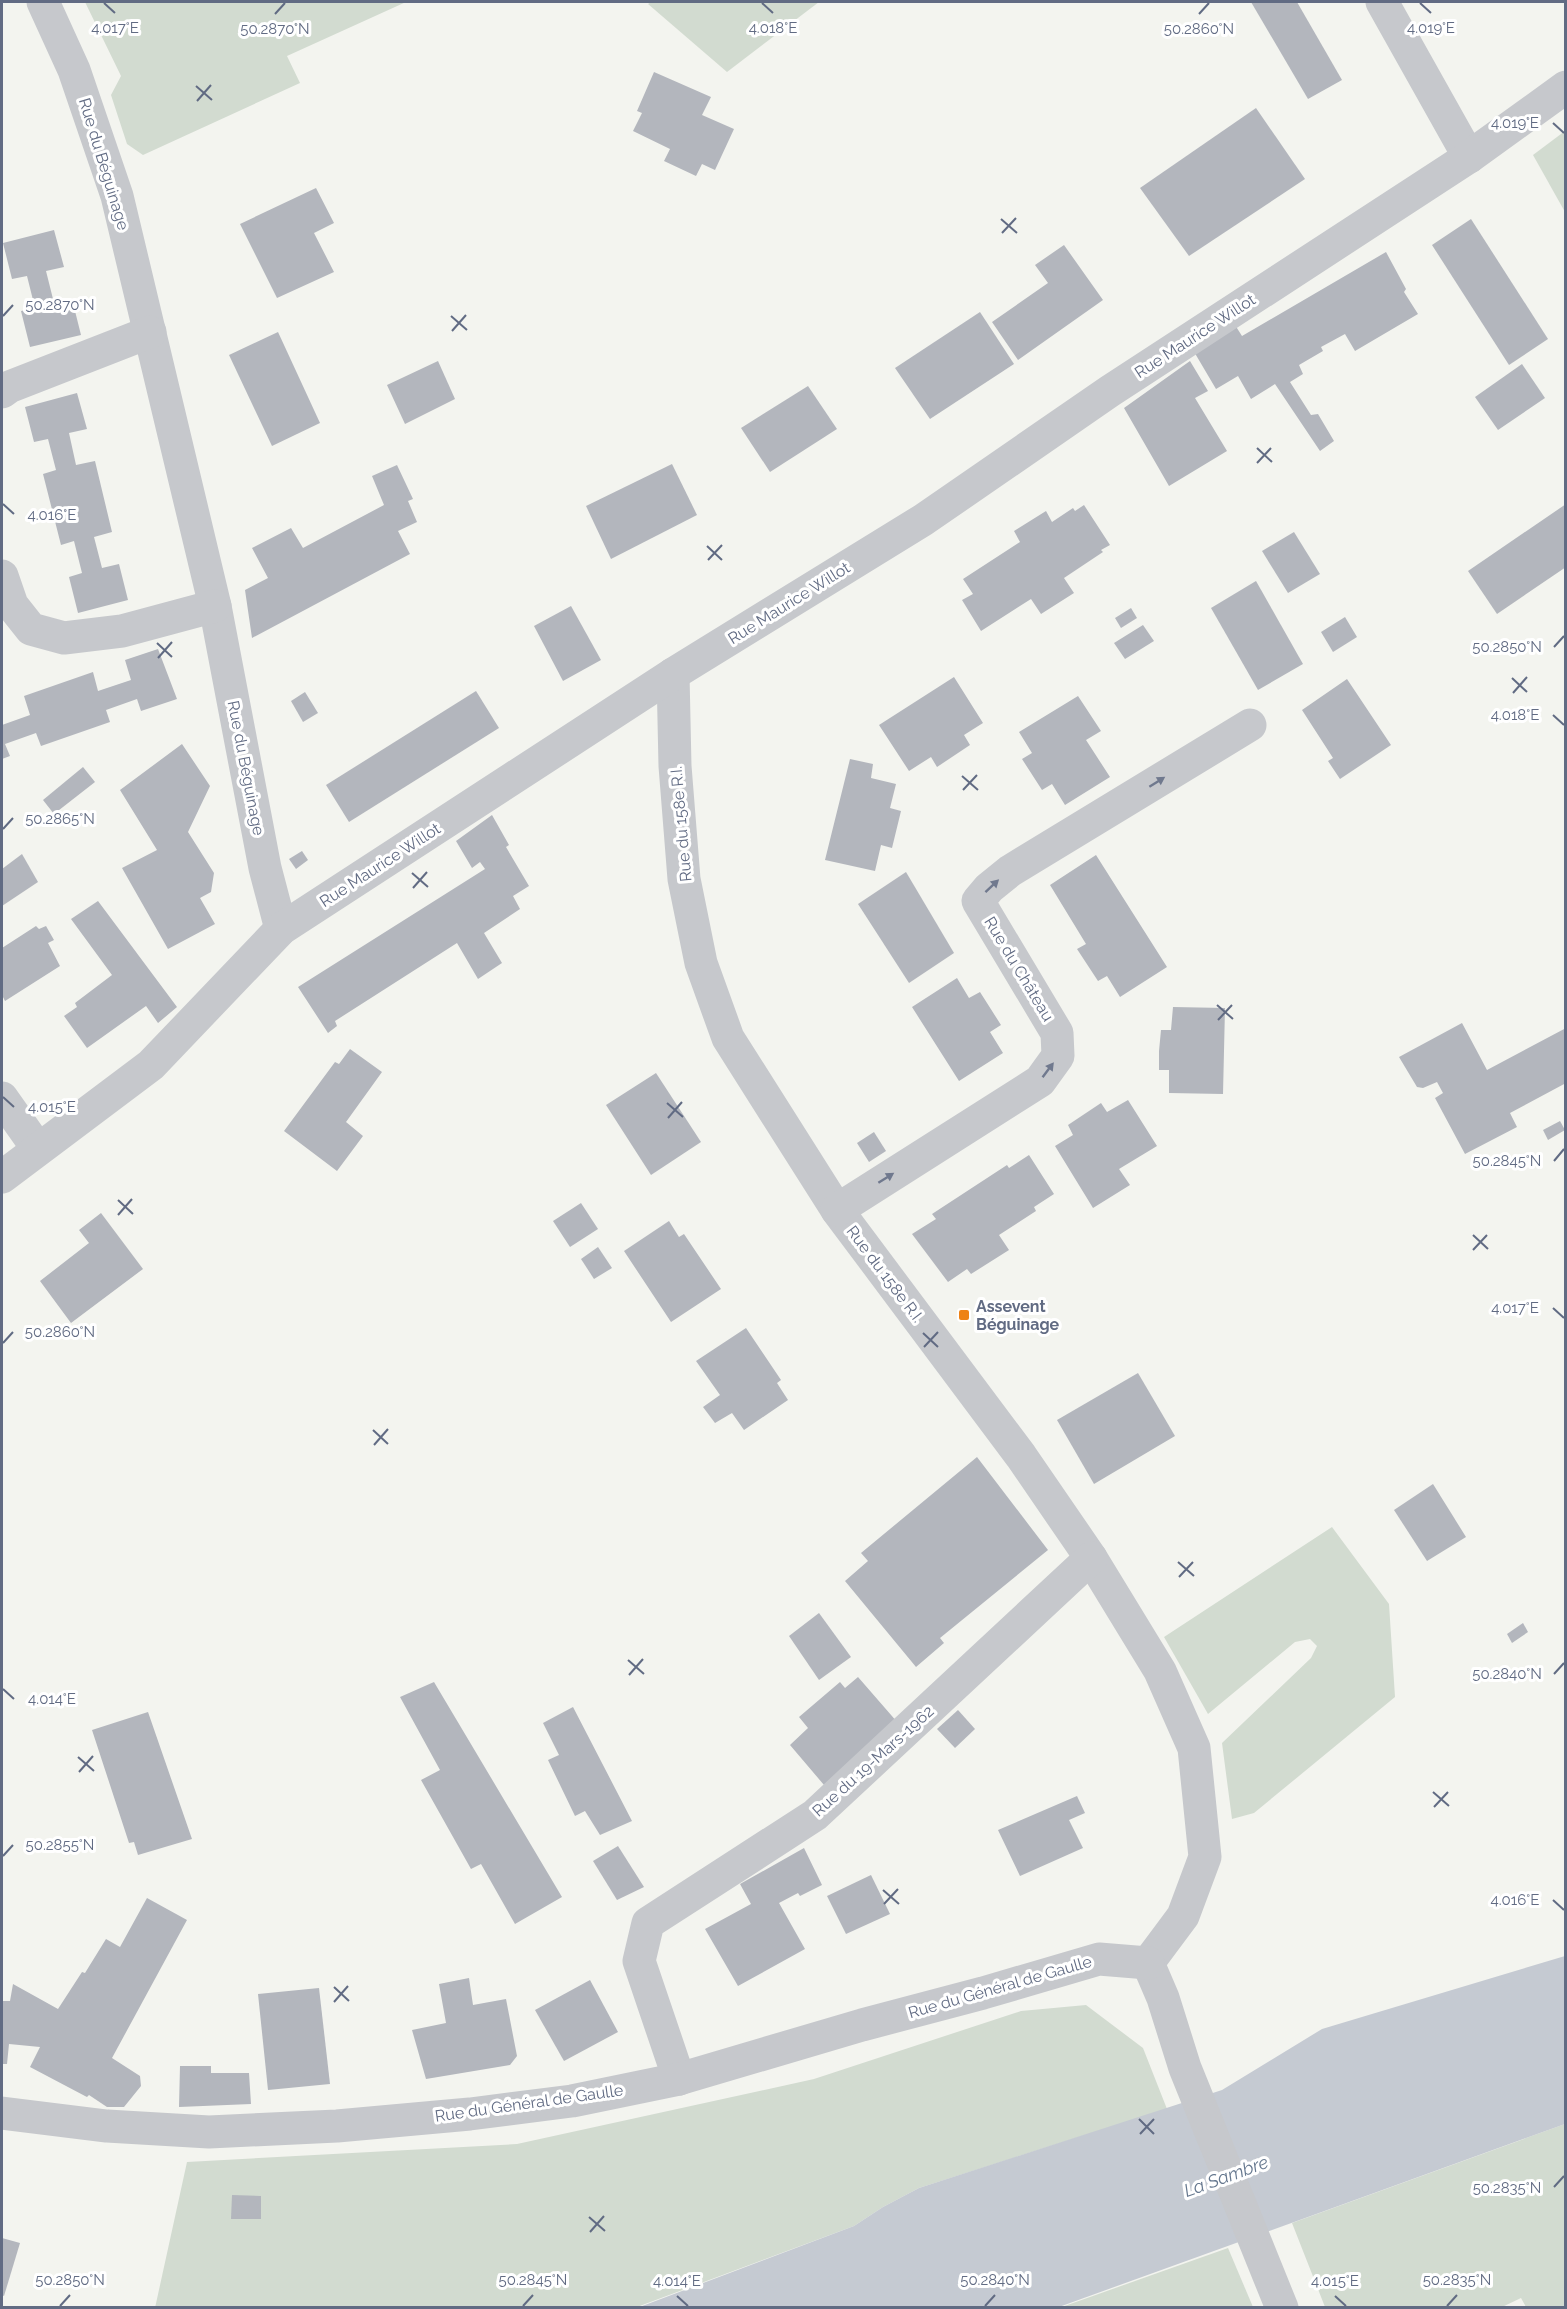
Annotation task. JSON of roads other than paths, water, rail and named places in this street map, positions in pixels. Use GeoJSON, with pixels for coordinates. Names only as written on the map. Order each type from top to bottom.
{"type":"FeatureCollection","features":[{"type":"Feature","properties":{"kind":"street","name":"Rue du Béguinage"},"geometry":{"type":"LineString","coordinates":[[43,2],[74,70],[117,196],[215,606],[265,868],[281,929]]}},
{"type":"Feature","properties":{"kind":"street"},"geometry":{"type":"LineString","coordinates":[[1382,2],[1469,157]]}},
{"type":"Feature","properties":{"kind":"street","name":"Rue Maurice Willot"},"geometry":{"type":"LineString","coordinates":[[2,1177],[151,1065],[281,929],[673,674],[923,520],[1110,391],[1469,157],[1566,87]]}},
{"type":"Feature","properties":{"kind":"street"},"geometry":{"type":"LineString","coordinates":[[2,392],[9,387],[150,332]]}},
{"type":"Feature","properties":{"kind":"street"},"geometry":{"type":"LineString","coordinates":[[2,576],[12,605],[31,629],[64,638],[122,631],[215,606]]}},
{"type":"Feature","properties":{"kind":"street","name":"Rue du 158e R.I."},"geometry":{"type":"LineString","coordinates":[[673,674],[675,766],[684,879],[701,963],[728,1038],[812,1174],[837,1210],[1021,1456],[1091,1558],[1160,1671],[1194,1748],[1205,1857],[1183,1916],[1148,1963]]}},
{"type":"Feature","properties":{"kind":"street","name":"Rue du Château"},"geometry":{"type":"LineString","coordinates":[[837,1210],[1040,1081],[1058,1056],[1058,1033],[978,901],[989,888],[1010,871],[1250,725]]}},
{"type":"Feature","properties":{"kind":"street"},"geometry":{"type":"LineString","coordinates":[[2,1098],[39,1149]]}},
{"type":"Feature","properties":{"kind":"street","name":"Rue du 19-Mars-1962"},"geometry":{"type":"LineString","coordinates":[[679,2079],[639,1961],[648,1923],[815,1815],[1091,1558]]}},
{"type":"Feature","properties":{"kind":"street","name":"Rue du Général de Gaulle"},"geometry":{"type":"LineString","coordinates":[[2,2113],[107,2126],[209,2132],[325,2127],[470,2114],[572,2101],[679,2079],[1100,1959],[1148,1963]]}},
{"type":"Feature","properties":{"kind":"street"},"geometry":{"type":"LineString","coordinates":[[1148,1963],[1163,1998],[1185,2068],[1280,2303]]}},
{"type":"Feature","properties":{"kind":"water","name":"La Sambre"},"geometry":{"type":"Polygon","coordinates":[[[1565,1956],[1565,2124],[1059,2307],[637,2308],[854,2226],[919,2188],[1222,2090],[1322,2029],[1565,1956]]]}},
{"type":"Feature","properties":{"kind":"place","name":"Assevent Béguinage"},"geometry":{"type":"Point","coordinates":[964,1315]}}]}
